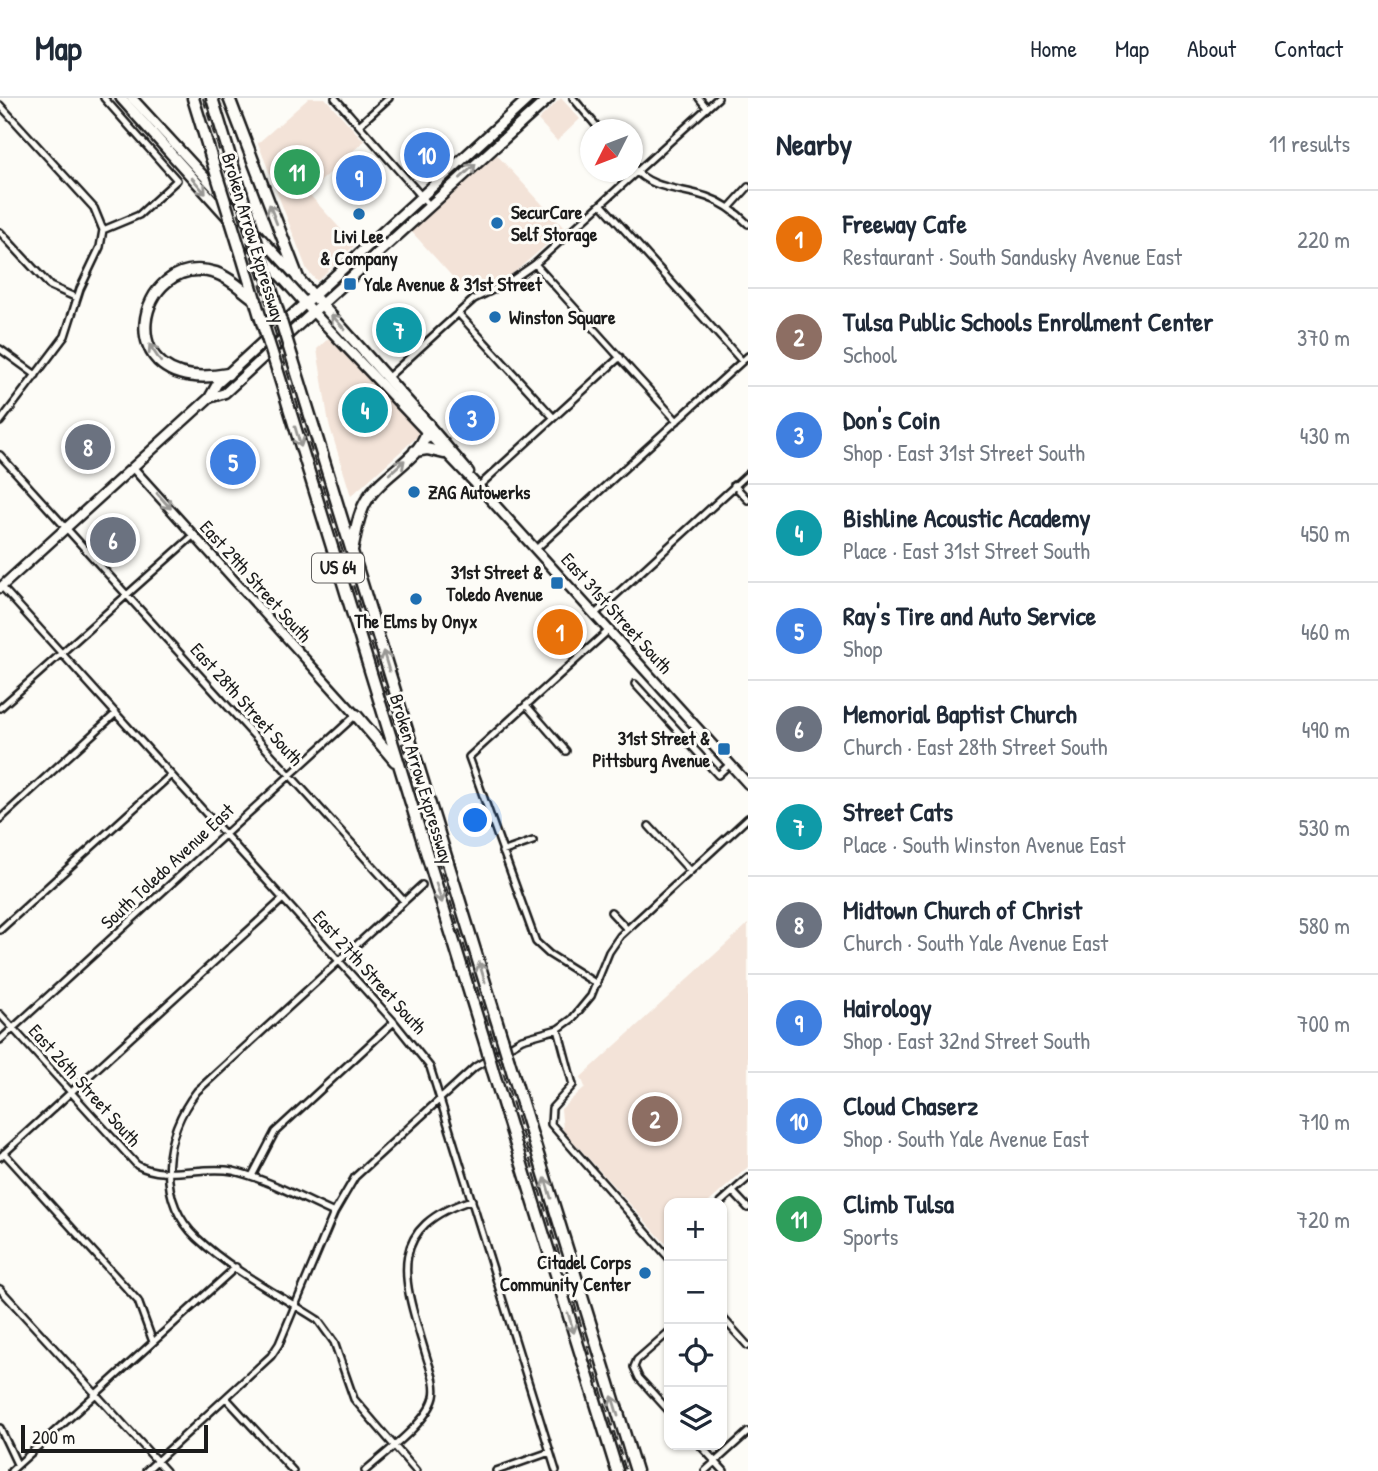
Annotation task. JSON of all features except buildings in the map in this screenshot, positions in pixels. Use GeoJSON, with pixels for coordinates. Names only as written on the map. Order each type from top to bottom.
{"type":"FeatureCollection","features":[{"type":"Feature","properties":{"kind":"highway","name":"Broken Arrow Expressway"},"geometry":{"type":"LineString","coordinates":[[193,98],[617,1471]]}},
{"type":"Feature","properties":{"kind":"highway","name":"Broken Arrow Expressway"},"geometry":{"type":"LineString","coordinates":[[212,98],[636,1471]]}},
{"type":"Feature","properties":{"kind":"highway"},"geometry":{"type":"LineString","coordinates":[[229,98],[298,278]]}},
{"type":"Feature","properties":{"kind":"highway"},"geometry":{"type":"LineString","coordinates":[[228,374],[189,377],[164,366],[147,339],[145,323],[149,305],[164,283],[178,275],[194,271],[221,275],[256,300]]}},
{"type":"Feature","properties":{"kind":"highway"},"geometry":{"type":"LineString","coordinates":[[352,551],[361,510],[369,496],[415,451],[428,429]]}},
{"type":"Feature","properties":{"kind":"highway"},"geometry":{"type":"LineString","coordinates":[[415,451],[427,449],[444,453]]}},
{"type":"Feature","properties":{"kind":"highway"},"geometry":{"type":"LineString","coordinates":[[356,715],[398,764]]}},
{"type":"Feature","properties":{"kind":"main road","name":"East 31st Street South"},"geometry":{"type":"LineString","coordinates":[[121,98],[313,312],[428,429],[748,784]]}},
{"type":"Feature","properties":{"kind":"main road","name":"East 31st Street South"},"geometry":{"type":"LineString","coordinates":[[132,98],[387,378],[444,453],[479,486]]}},
{"type":"Feature","properties":{"kind":"main road"},"geometry":{"type":"LineString","coordinates":[[0,587],[209,398],[217,384],[529,98]]}},
{"type":"Feature","properties":{"kind":"main road"},"geometry":{"type":"LineString","coordinates":[[209,398],[225,393],[549,98]]}},
{"type":"Feature","properties":{"kind":"street"},"geometry":{"type":"LineString","coordinates":[[103,230],[139,215],[177,180],[104,98]]}},
{"type":"Feature","properties":{"kind":"street"},"geometry":{"type":"LineString","coordinates":[[335,98],[429,206]]}},
{"type":"Feature","properties":{"kind":"street"},"geometry":{"type":"LineString","coordinates":[[359,125],[389,98]]}},
{"type":"Feature","properties":{"kind":"street"},"geometry":{"type":"LineString","coordinates":[[573,98],[591,119]]}},
{"type":"Feature","properties":{"kind":"street"},"geometry":{"type":"LineString","coordinates":[[699,98],[708,108]]}},
{"type":"Feature","properties":{"kind":"street"},"geometry":{"type":"LineString","coordinates":[[643,162],[718,98]]}},
{"type":"Feature","properties":{"kind":"street"},"geometry":{"type":"LineString","coordinates":[[0,105],[86,199],[99,217],[103,230],[100,247],[77,298],[65,336],[0,422]]}},
{"type":"Feature","properties":{"kind":"street"},"geometry":{"type":"LineString","coordinates":[[643,175],[661,188],[708,197],[729,208],[748,224]]}},
{"type":"Feature","properties":{"kind":"street"},"geometry":{"type":"LineString","coordinates":[[387,378],[479,296],[509,282],[535,264],[623,182]]}},
{"type":"Feature","properties":{"kind":"street"},"geometry":{"type":"LineString","coordinates":[[729,208],[748,187]]}},
{"type":"Feature","properties":{"kind":"street"},"geometry":{"type":"LineString","coordinates":[[601,205],[742,361]]}},
{"type":"Feature","properties":{"kind":"street"},"geometry":{"type":"LineString","coordinates":[[0,232],[50,286],[77,298]]}},
{"type":"Feature","properties":{"kind":"street"},"geometry":{"type":"LineString","coordinates":[[535,264],[677,421]]}},
{"type":"Feature","properties":{"kind":"street"},"geometry":{"type":"LineString","coordinates":[[458,313],[553,418]]}},
{"type":"Feature","properties":{"kind":"street"},"geometry":{"type":"LineString","coordinates":[[0,349],[36,375]]}},
{"type":"Feature","properties":{"kind":"street"},"geometry":{"type":"LineString","coordinates":[[536,549],[748,356]]}},
{"type":"Feature","properties":{"kind":"street"},"geometry":{"type":"LineString","coordinates":[[479,486],[620,357]]}},
{"type":"Feature","properties":{"kind":"street","name":"East 28th Street South"},"geometry":{"type":"LineString","coordinates":[[0,455],[404,901]]}},
{"type":"Feature","properties":{"kind":"street","name":"East 29th Street South"},"geometry":{"type":"LineString","coordinates":[[133,468],[356,715]]}},
{"type":"Feature","properties":{"kind":"street"},"geometry":{"type":"LineString","coordinates":[[595,614],[748,474]]}},
{"type":"Feature","properties":{"kind":"street"},"geometry":{"type":"LineString","coordinates":[[734,485],[748,500]]}},
{"type":"Feature","properties":{"kind":"street"},"geometry":{"type":"LineString","coordinates":[[0,708],[194,535]]}},
{"type":"Feature","properties":{"kind":"street","name":"East 27th Street South"},"geometry":{"type":"LineString","coordinates":[[0,587],[339,960],[430,1067],[556,1471]]}},
{"type":"Feature","properties":{"kind":"street"},"geometry":{"type":"LineString","coordinates":[[597,984],[549,954],[536,942],[469,757],[609,630]]}},
{"type":"Feature","properties":{"kind":"street","name":"East 31st Street South"},"geometry":{"type":"LineString","coordinates":[[635,684],[718,775],[730,764]]}},
{"type":"Feature","properties":{"kind":"street"},"geometry":{"type":"LineString","coordinates":[[526,705],[566,751]]}},
{"type":"Feature","properties":{"kind":"street"},"geometry":{"type":"LineString","coordinates":[[0,819],[116,713]]}},
{"type":"Feature","properties":{"kind":"street","name":"South Toledo Avenue East"},"geometry":{"type":"LineString","coordinates":[[0,1040],[356,715]]}},
{"type":"Feature","properties":{"kind":"street"},"geometry":{"type":"LineString","coordinates":[[0,930],[171,775]]}},
{"type":"Feature","properties":{"kind":"street"},"geometry":{"type":"LineString","coordinates":[[146,1471],[271,1356],[296,1306],[334,1213],[355,1177],[475,1067],[522,1040],[558,1029],[583,1007],[597,984],[609,952],[627,929],[748,818]]}},
{"type":"Feature","properties":{"kind":"street"},"geometry":{"type":"LineString","coordinates":[[649,826],[690,871]]}},
{"type":"Feature","properties":{"kind":"street"},"geometry":{"type":"LineString","coordinates":[[502,852],[533,841]]}},
{"type":"Feature","properties":{"kind":"street"},"geometry":{"type":"LineString","coordinates":[[416,1471],[354,1399],[328,1330],[196,1237],[176,1204],[168,1172],[172,1134],[179,1117],[197,1091],[422,885]]}},
{"type":"Feature","properties":{"kind":"street"},"geometry":{"type":"LineString","coordinates":[[153,1342],[138,1301],[2,1155],[283,899]]}},
{"type":"Feature","properties":{"kind":"street"},"geometry":{"type":"LineString","coordinates":[[611,912],[627,929]]}},
{"type":"Feature","properties":{"kind":"street","name":"East 26th Street South"},"geometry":{"type":"LineString","coordinates":[[0,1014],[137,1165],[157,1173],[221,1170],[252,1176],[334,1213]]}},
{"type":"Feature","properties":{"kind":"street"},"geometry":{"type":"LineString","coordinates":[[252,1176],[275,1132],[394,1022]]}},
{"type":"Feature","properties":{"kind":"street"},"geometry":{"type":"LineString","coordinates":[[558,1029],[573,1085],[552,1108],[551,1124],[664,1250]]}},
{"type":"Feature","properties":{"kind":"street"},"geometry":{"type":"LineString","coordinates":[[726,1198],[748,1178]]}},
{"type":"Feature","properties":{"kind":"street"},"geometry":{"type":"LineString","coordinates":[[733,1192],[748,1208]]}},
{"type":"Feature","properties":{"kind":"street"},"geometry":{"type":"LineString","coordinates":[[365,1471],[423,1418],[431,1406],[435,1391],[405,1283],[406,1257],[415,1235],[429,1220],[448,1207],[472,1200]]}},
{"type":"Feature","properties":{"kind":"street"},"geometry":{"type":"LineString","coordinates":[[10,1471],[236,1267]]}},
{"type":"Feature","properties":{"kind":"street"},"geometry":{"type":"LineString","coordinates":[[0,1289],[166,1471]]}},
{"type":"Feature","properties":{"kind":"street"},"geometry":{"type":"LineString","coordinates":[[727,1323],[748,1346]]}},
{"type":"Feature","properties":{"kind":"street"},"geometry":{"type":"LineString","coordinates":[[664,1336],[637,1360],[634,1371],[664,1405]]}},
{"type":"Feature","properties":{"kind":"street"},"geometry":{"type":"LineString","coordinates":[[226,1398],[293,1471]]}},
{"type":"Feature","properties":{"kind":"street"},"geometry":{"type":"LineString","coordinates":[[0,1428],[18,1464]]}},
{"type":"Feature","properties":{"kind":"street"},"geometry":{"type":"LineString","coordinates":[[705,1471],[748,1432]]}},
{"type":"Feature","properties":{"kind":"street"},"geometry":{"type":"LineString","coordinates":[[704,1450],[724,1471]]}},
{"type":"Feature","properties":{"kind":"street"},"geometry":{"type":"LineString","coordinates":[[496,1471],[550,1452]]}},
{"type":"Feature","properties":{"kind":"shaded area"},"geometry":{"type":"Polygon","coordinates":[[[309,98],[325,98],[364,141],[308,193],[355,245],[317,281],[307,270],[258,143],[309,98]]]}},
{"type":"Feature","properties":{"kind":"shaded area"},"geometry":{"type":"Polygon","coordinates":[[[561,98],[580,119],[557,141],[538,120],[561,98]]]}},
{"type":"Feature","properties":{"kind":"shaded area"},"geometry":{"type":"Polygon","coordinates":[[[496,154],[565,229],[510,276],[481,289],[458,283],[411,231],[496,154]]]}},
{"type":"Feature","properties":{"kind":"shaded area"},"geometry":{"type":"Polygon","coordinates":[[[330,337],[419,431],[419,435],[351,496],[329,424],[317,349],[330,337]]]}},
{"type":"Feature","properties":{"kind":"shaded area"},"geometry":{"type":"Polygon","coordinates":[[[748,924],[748,1167],[714,1198],[664,1198],[664,1242],[563,1130],[561,1109],[585,1087],[581,1077],[748,924]]]}},
{"type":"Feature","properties":{"kind":"railway"},"geometry":{"type":"LineString","coordinates":[[203,98],[626,1471]]}},
{"type":"Feature","properties":{"kind":"place","name":"Cloud Chaserz"},"geometry":{"type":"Point","coordinates":[427,155]}},
{"type":"Feature","properties":{"kind":"place","name":"Climb Tulsa"},"geometry":{"type":"Point","coordinates":[297,172]}},
{"type":"Feature","properties":{"kind":"place","name":"Hairology"},"geometry":{"type":"Point","coordinates":[359,178]}},
{"type":"Feature","properties":{"kind":"place","name":"Livi Lee & Company"},"geometry":{"type":"Point","coordinates":[359,214]}},
{"type":"Feature","properties":{"kind":"place","name":"SecurCare Self Storage"},"geometry":{"type":"Point","coordinates":[497,223]}},
{"type":"Feature","properties":{"kind":"place","name":"Yale Avenue & 31st Street"},"geometry":{"type":"Point","coordinates":[350,284]}},
{"type":"Feature","properties":{"kind":"place","name":"Winston Square"},"geometry":{"type":"Point","coordinates":[495,317]}},
{"type":"Feature","properties":{"kind":"place","name":"Street Cats"},"geometry":{"type":"Point","coordinates":[399,330]}},
{"type":"Feature","properties":{"kind":"place","name":"Bishline Acoustic Academy"},"geometry":{"type":"Point","coordinates":[365,410]}},
{"type":"Feature","properties":{"kind":"place","name":"Don's Coin"},"geometry":{"type":"Point","coordinates":[472,418]}},
{"type":"Feature","properties":{"kind":"place","name":"Midtown Church of Christ"},"geometry":{"type":"Point","coordinates":[88,447]}},
{"type":"Feature","properties":{"kind":"place","name":"Ray's Tire and Auto Service"},"geometry":{"type":"Point","coordinates":[233,462]}},
{"type":"Feature","properties":{"kind":"place","name":"ZAG Autowerks"},"geometry":{"type":"Point","coordinates":[414,492]}},
{"type":"Feature","properties":{"kind":"place","name":"Memorial Baptist Church"},"geometry":{"type":"Point","coordinates":[113,540]}},
{"type":"Feature","properties":{"kind":"place","name":"31st Street & Toledo Avenue"},"geometry":{"type":"Point","coordinates":[557,583]}},
{"type":"Feature","properties":{"kind":"place","name":"The Elms by Onyx"},"geometry":{"type":"Point","coordinates":[416,599]}},
{"type":"Feature","properties":{"kind":"place","name":"Freeway Cafe"},"geometry":{"type":"Point","coordinates":[560,632]}},
{"type":"Feature","properties":{"kind":"place","name":"31st Street & Pittsburg Avenue"},"geometry":{"type":"Point","coordinates":[724,749]}},
{"type":"Feature","properties":{"kind":"place","name":"Tulsa Public Schools Enrollment Center"},"geometry":{"type":"Point","coordinates":[655,1119]}},
{"type":"Feature","properties":{"kind":"place","name":"Citadel Corps Community Center"},"geometry":{"type":"Point","coordinates":[645,1273]}}]}
